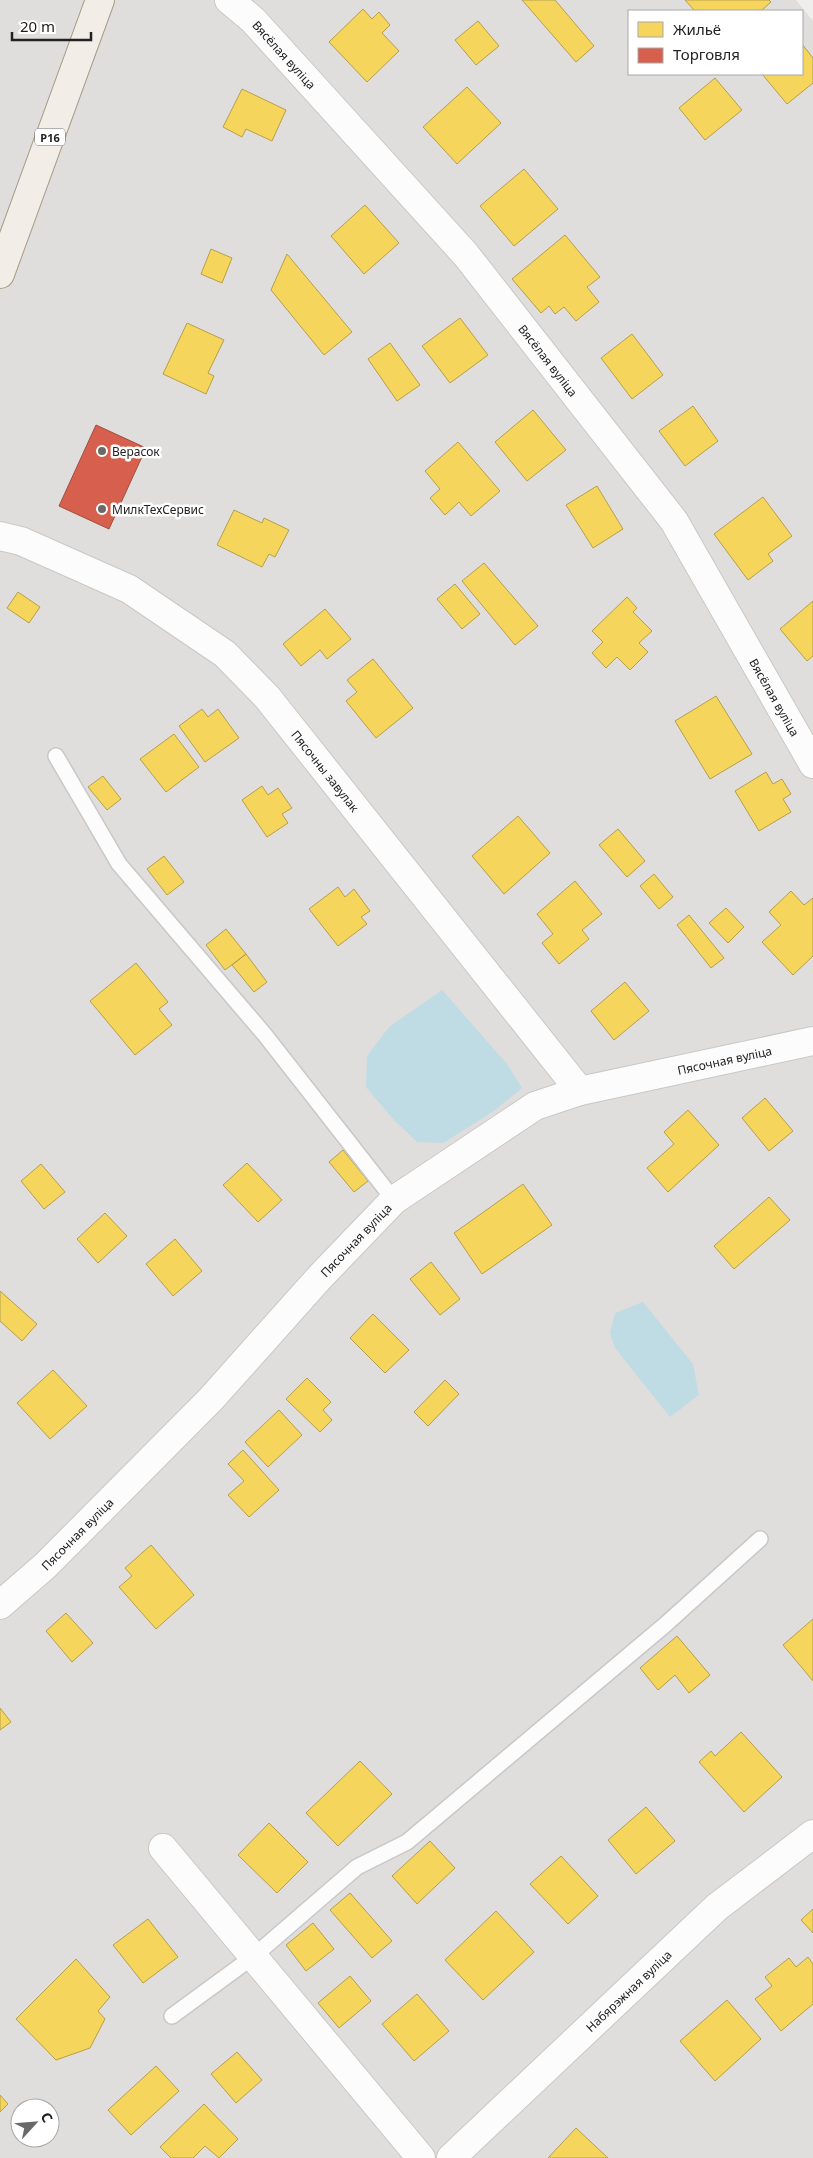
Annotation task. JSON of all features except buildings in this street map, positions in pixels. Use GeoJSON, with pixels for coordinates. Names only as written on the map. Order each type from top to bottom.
{"type":"FeatureCollection","features":[{"type":"Feature","properties":{"kind":"main road","name":"Р16"},"geometry":{"type":"LineString","coordinates":[[0,274],[100,0]]}},
{"type":"Feature","properties":{"kind":"street","name":"Вясёлая вуліца"},"geometry":{"type":"LineString","coordinates":[[229,0],[253,20],[466,255],[674,521],[813,764]]}},
{"type":"Feature","properties":{"kind":"street","name":"Пясочны завулак"},"geometry":{"type":"LineString","coordinates":[[0,536],[21,541],[129,589],[225,654],[267,697],[580,1091]]}},
{"type":"Feature","properties":{"kind":"street","name":"Пясочная вуліца"},"geometry":{"type":"LineString","coordinates":[[0,1605],[46,1565],[211,1399],[320,1277],[394,1200],[535,1106],[580,1091],[813,1041]]}},
{"type":"Feature","properties":{"kind":"street","name":"Набярэжная вуліца"},"geometry":{"type":"LineString","coordinates":[[451,2158],[717,1907],[813,1834]]}},
{"type":"Feature","properties":{"kind":"street"},"geometry":{"type":"LineString","coordinates":[[163,1848],[421,2158]]}},
{"type":"Feature","properties":{"kind":"lane"},"geometry":{"type":"LineString","coordinates":[[56,756],[119,864],[264,1035],[394,1200]]}},
{"type":"Feature","properties":{"kind":"lane"},"geometry":{"type":"LineString","coordinates":[[172,2016],[254,1956],[357,1868],[407,1842],[541,1727],[666,1624],[760,1539]]}},
{"type":"Feature","properties":{"kind":"shaded area"},"geometry":{"type":"Polygon","coordinates":[[[0,0],[796,0],[813,21],[813,2158],[0,2158],[0,0]]]}},
{"type":"Feature","properties":{"kind":"water"},"geometry":{"type":"Polygon","coordinates":[[[442,990],[507,1064],[522,1088],[494,1111],[443,1143],[417,1142],[392,1118],[366,1087],[367,1056],[389,1027],[442,990]]]}},
{"type":"Feature","properties":{"kind":"water"},"geometry":{"type":"Polygon","coordinates":[[[643,1302],[693,1364],[699,1395],[670,1417],[615,1348],[610,1333],[615,1313],[643,1302]]]}},
{"type":"Feature","properties":{"kind":"place","name":"Верасок"},"geometry":{"type":"Point","coordinates":[102,451]}},
{"type":"Feature","properties":{"kind":"place","name":"МилкТехСервис"},"geometry":{"type":"Point","coordinates":[102,509]}}]}
